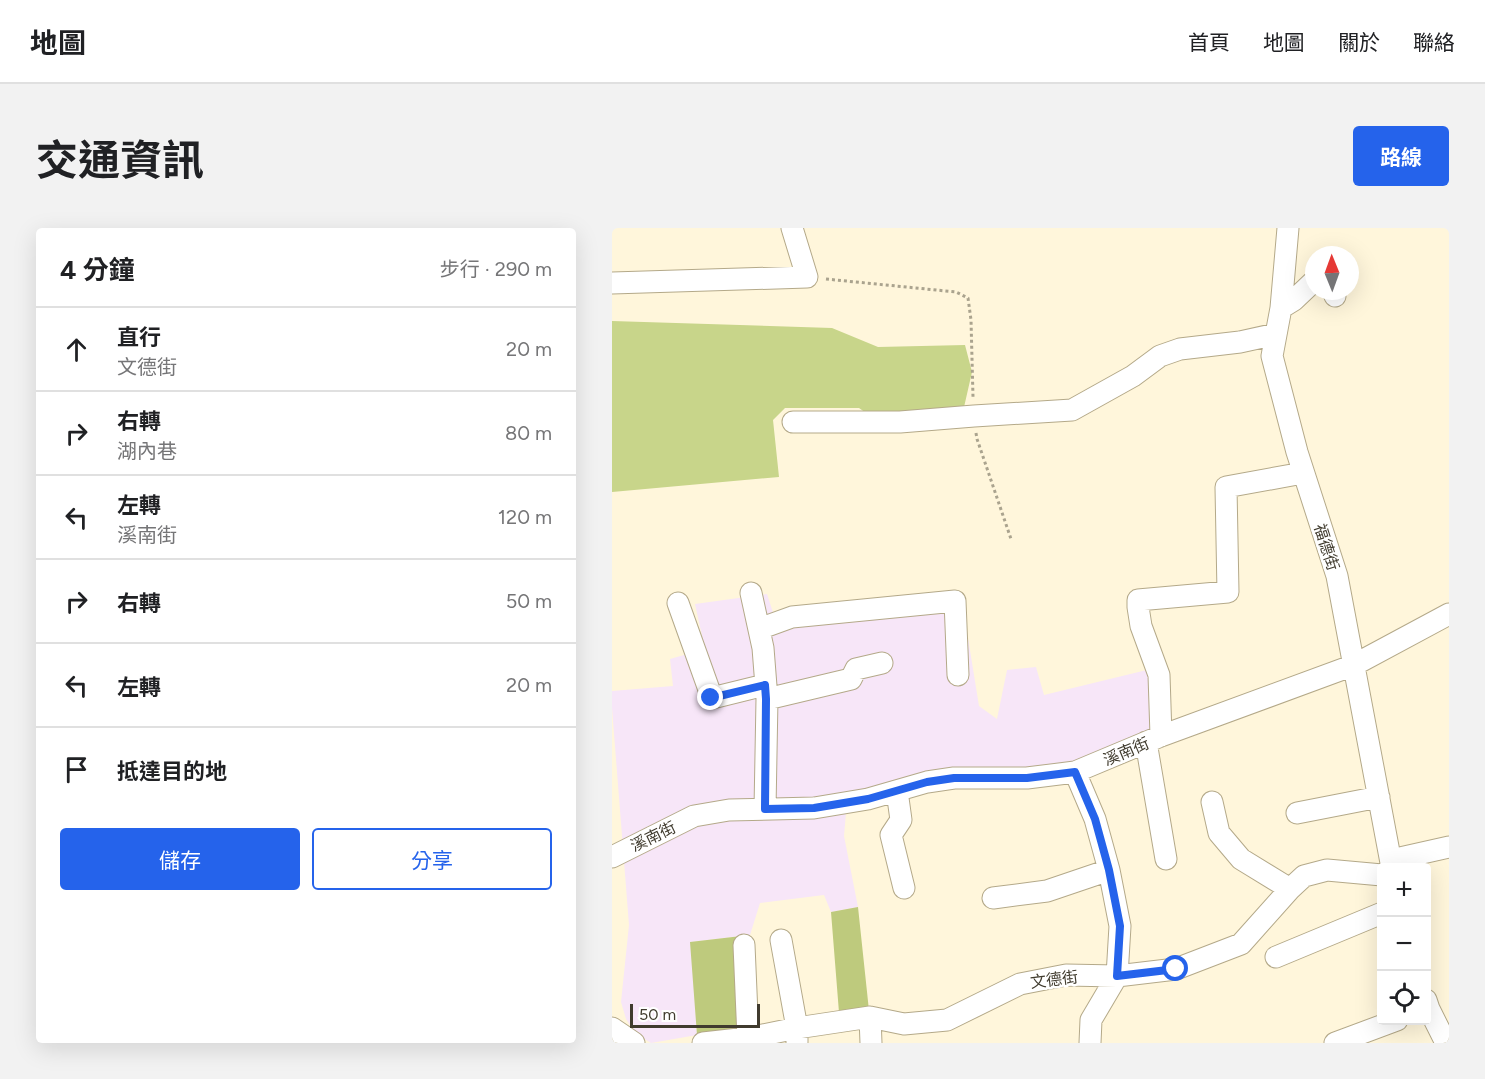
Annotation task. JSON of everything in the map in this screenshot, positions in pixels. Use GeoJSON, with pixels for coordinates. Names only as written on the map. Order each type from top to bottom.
{"type":"FeatureCollection","features":[{"type":"Feature","properties":{"kind":"street"},"geometry":{"type":"LineString","coordinates":[[612,283],[807,277],[792,228]]}},
{"type":"Feature","properties":{"kind":"street","name":"福德街"},"geometry":{"type":"LineString","coordinates":[[1288,228],[1281,308],[1272,356],[1303,472],[1337,576],[1379,797],[1387,863]]}},
{"type":"Feature","properties":{"kind":"street"},"geometry":{"type":"LineString","coordinates":[[1281,308],[1305,290]]}},
{"type":"Feature","properties":{"kind":"street"},"geometry":{"type":"LineString","coordinates":[[793,422],[900,422],[1072,410],[1133,376],[1160,356],[1180,349],[1240,342],[1276,334]]}},
{"type":"Feature","properties":{"kind":"street"},"geometry":{"type":"LineString","coordinates":[[1166,859],[1154,739],[1159,675],[1141,626],[1138,600],[1228,592],[1226,486],[1303,472]]}},
{"type":"Feature","properties":{"kind":"street"},"geometry":{"type":"LineString","coordinates":[[751,593],[763,648],[766,692],[765,809]]}},
{"type":"Feature","properties":{"kind":"street"},"geometry":{"type":"LineString","coordinates":[[759,629],[792,617],[955,601],[958,675]]}},
{"type":"Feature","properties":{"kind":"street"},"geometry":{"type":"LineString","coordinates":[[678,603],[711,698],[851,679],[856,669],[882,663]]}},
{"type":"Feature","properties":{"kind":"street","name":"溪南街"},"geometry":{"type":"LineString","coordinates":[[612,857],[694,816],[729,810],[814,808],[868,799],[927,782],[954,778],[1027,778],[1075,772],[1154,739],[1354,665],[1449,614]]}},
{"type":"Feature","properties":{"kind":"street"},"geometry":{"type":"LineString","coordinates":[[1075,772],[1095,819],[1109,870],[1120,926],[1117,976],[1091,1020],[1090,1043]]}},
{"type":"Feature","properties":{"kind":"street"},"geometry":{"type":"LineString","coordinates":[[897,791],[901,820],[891,835],[904,888]]}},
{"type":"Feature","properties":{"kind":"street"},"geometry":{"type":"LineString","coordinates":[[1297,813],[1379,797]]}},
{"type":"Feature","properties":{"kind":"street"},"geometry":{"type":"LineString","coordinates":[[1212,802],[1219,833],[1241,859],[1290,889]]}},
{"type":"Feature","properties":{"kind":"street","name":"文德街"},"geometry":{"type":"LineString","coordinates":[[1400,863],[1449,847]]}},
{"type":"Feature","properties":{"kind":"street","name":"文德街"},"geometry":{"type":"LineString","coordinates":[[703,1043],[797,1036],[870,1017],[904,1024],[947,1020],[1020,984],[1066,975],[1117,976],[1176,969],[1241,944],[1304,876],[1327,870],[1377,868]]}},
{"type":"Feature","properties":{"kind":"street"},"geometry":{"type":"LineString","coordinates":[[993,898],[1047,891],[1109,870]]}},
{"type":"Feature","properties":{"kind":"street"},"geometry":{"type":"LineString","coordinates":[[1276,957],[1377,915]]}},
{"type":"Feature","properties":{"kind":"street"},"geometry":{"type":"LineString","coordinates":[[781,940],[797,1036]]}},
{"type":"Feature","properties":{"kind":"street"},"geometry":{"type":"LineString","coordinates":[[744,945],[748,1038]]}},
{"type":"Feature","properties":{"kind":"street"},"geometry":{"type":"LineString","coordinates":[[1431,1014],[1446,1043]]}},
{"type":"Feature","properties":{"kind":"street"},"geometry":{"type":"LineString","coordinates":[[870,1017],[871,1043]]}},
{"type":"Feature","properties":{"kind":"street"},"geometry":{"type":"LineString","coordinates":[[1335,1043],[1384,1025]]}},
{"type":"Feature","properties":{"kind":"street"},"geometry":{"type":"LineString","coordinates":[[612,1028],[634,1043]]}},
{"type":"Feature","properties":{"kind":"path"},"geometry":{"type":"LineString","coordinates":[[807,277],[956,292],[968,298],[977,439],[1011,540]]}},
{"type":"Feature","properties":{"kind":"shaded area"},"geometry":{"type":"Polygon","coordinates":[[[767,594],[778,628],[962,601],[979,706],[997,719],[1007,670],[1036,667],[1044,695],[1155,668],[1167,742],[1039,782],[993,775],[847,801],[844,836],[858,907],[831,912],[824,895],[760,903],[750,935],[691,942],[697,1035],[651,1043],[635,1033],[626,1019],[621,1002],[629,925],[612,691],[673,686],[670,659],[705,649],[695,604],[767,594]]]}},
{"type":"Feature","properties":{"kind":"green space"},"geometry":{"type":"Polygon","coordinates":[[[612,321],[832,328],[878,347],[965,345],[972,372],[962,416],[882,424],[859,408],[785,408],[773,420],[779,477],[612,492],[612,321]]]}},
{"type":"Feature","properties":{"kind":"green space"},"geometry":{"type":"Polygon","coordinates":[[[858,907],[870,1020],[840,1025],[831,912],[858,907]]]}},
{"type":"Feature","properties":{"kind":"green space"},"geometry":{"type":"Polygon","coordinates":[[[750,935],[753,1030],[697,1035],[690,942],[750,935]]]}},
{"type":"Feature","properties":{"kind":"route"},"geometry":{"type":"LineString","coordinates":[[711,698],[765,685],[765,809],[814,808],[868,799],[927,782],[954,778],[1027,778],[1075,772],[1095,819],[1109,870],[1120,926],[1117,976],[1176,969]]}}]}
